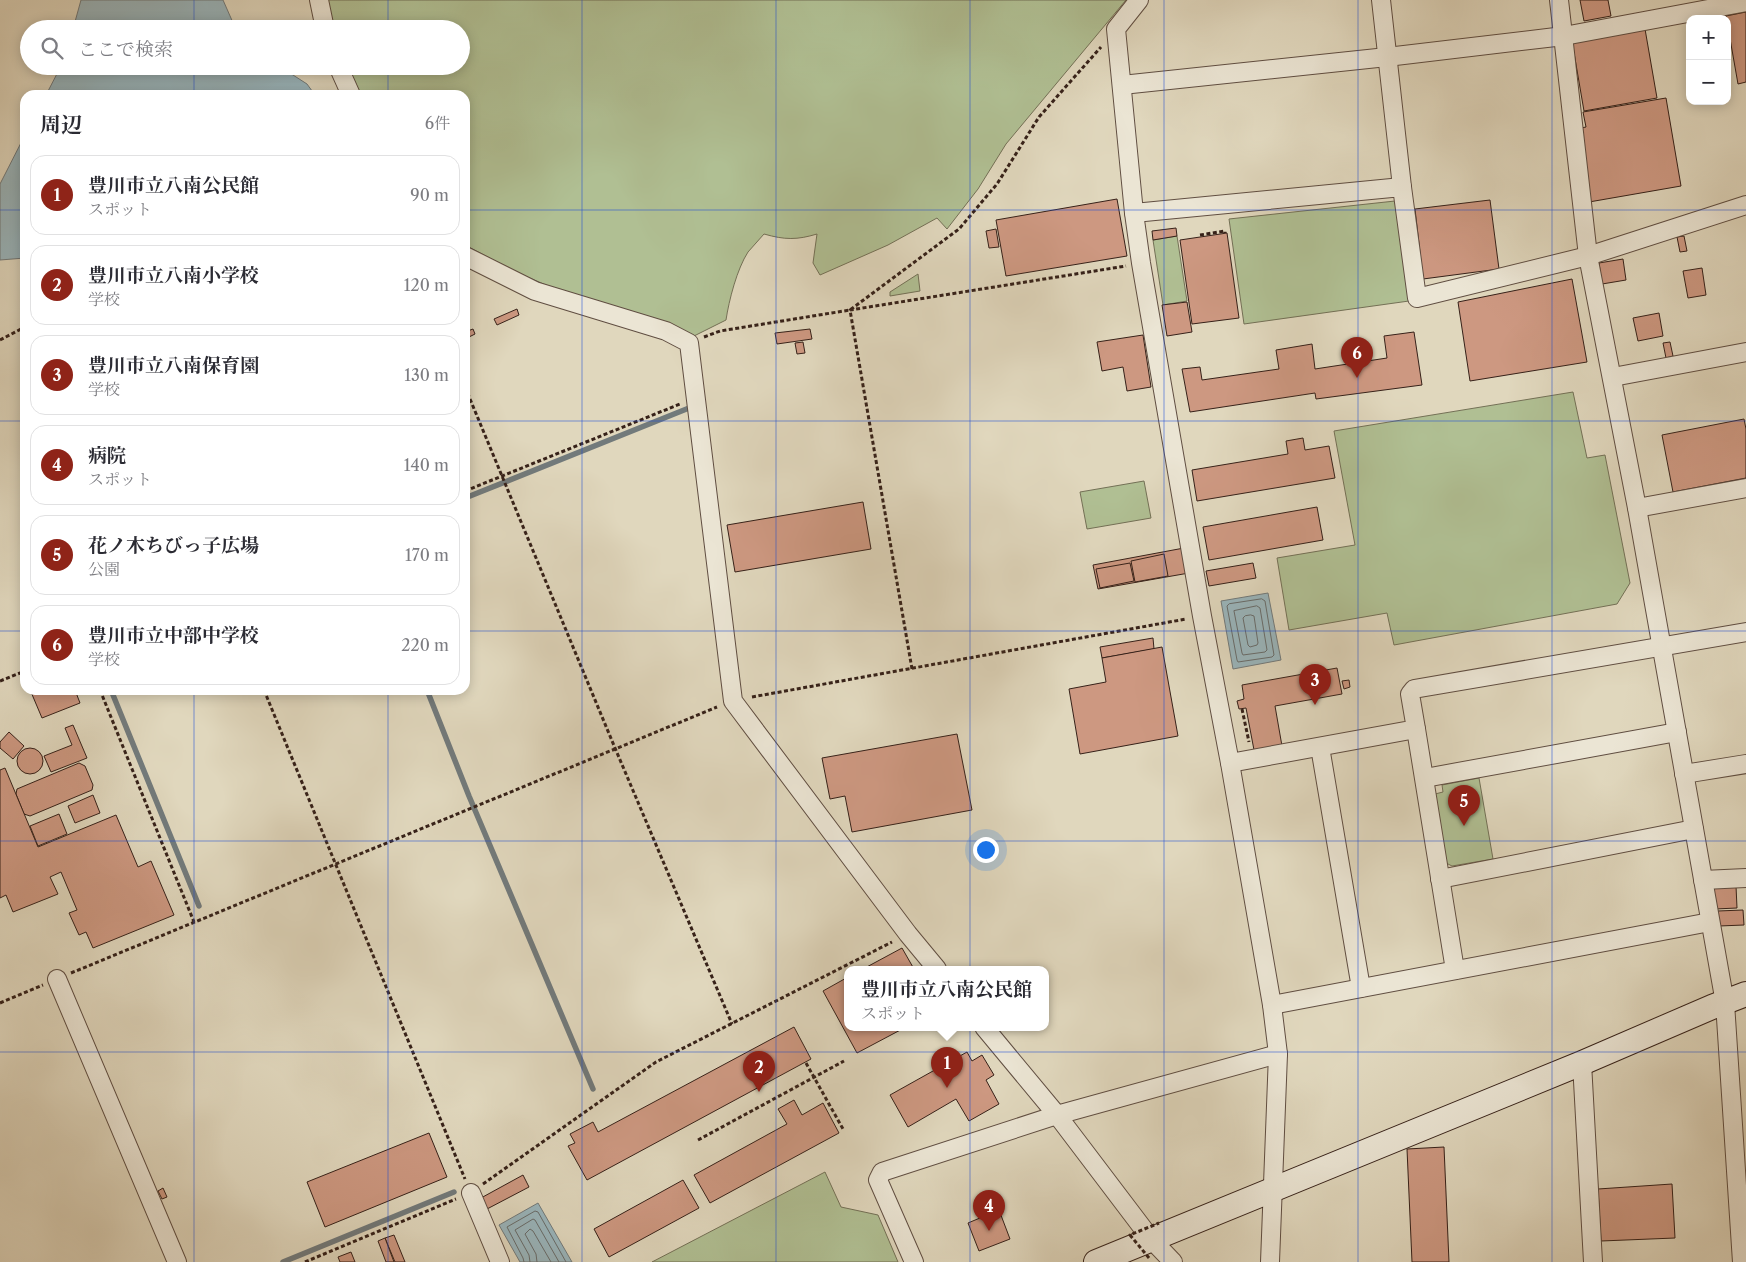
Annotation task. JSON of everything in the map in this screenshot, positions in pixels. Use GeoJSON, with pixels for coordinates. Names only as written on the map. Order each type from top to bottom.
{"type":"FeatureCollection","features":[{"type":"Feature","properties":{"kind":"street"},"geometry":{"type":"LineString","coordinates":[[319,0],[323,20]]}},
{"type":"Feature","properties":{"kind":"street"},"geometry":{"type":"LineString","coordinates":[[1139,0],[1116,29],[1134,213],[1202,616],[1230,763],[1272,1005],[1278,1054],[1270,1262]]}},
{"type":"Feature","properties":{"kind":"street"},"geometry":{"type":"LineString","coordinates":[[1380,0],[1417,298],[1588,256],[1746,205]]}},
{"type":"Feature","properties":{"kind":"street"},"geometry":{"type":"LineString","coordinates":[[1559,0],[1588,256],[1637,508],[1710,922],[1736,998],[1742,1178],[1742,1262]]}},
{"type":"Feature","properties":{"kind":"street"},"geometry":{"type":"LineString","coordinates":[[1122,85],[1564,36],[1746,2]]}},
{"type":"Feature","properties":{"kind":"street"},"geometry":{"type":"LineString","coordinates":[[342,75],[349,90]]}},
{"type":"Feature","properties":{"kind":"street"},"geometry":{"type":"LineString","coordinates":[[1134,213],[1402,187]]}},
{"type":"Feature","properties":{"kind":"street"},"geometry":{"type":"LineString","coordinates":[[470,258],[535,291],[666,331],[689,343],[733,701],[908,934],[935,966]]}},
{"type":"Feature","properties":{"kind":"street"},"geometry":{"type":"LineString","coordinates":[[1613,377],[1746,352]]}},
{"type":"Feature","properties":{"kind":"street"},"geometry":{"type":"LineString","coordinates":[[1637,508],[1746,488]]}},
{"type":"Feature","properties":{"kind":"street"},"geometry":{"type":"LineString","coordinates":[[1455,970],[1410,694],[1414,688],[1746,632]]}},
{"type":"Feature","properties":{"kind":"street"},"geometry":{"type":"LineString","coordinates":[[1230,763],[1416,729]]}},
{"type":"Feature","properties":{"kind":"street"},"geometry":{"type":"LineString","coordinates":[[1425,778],[1677,732]]}},
{"type":"Feature","properties":{"kind":"street"},"geometry":{"type":"LineString","coordinates":[[1320,747],[1361,988]]}},
{"type":"Feature","properties":{"kind":"street"},"geometry":{"type":"LineString","coordinates":[[1684,774],[1746,764]]}},
{"type":"Feature","properties":{"kind":"street"},"geometry":{"type":"LineString","coordinates":[[1440,879],[1694,829]]}},
{"type":"Feature","properties":{"kind":"street"},"geometry":{"type":"LineString","coordinates":[[1703,880],[1746,878]]}},
{"type":"Feature","properties":{"kind":"street"},"geometry":{"type":"LineString","coordinates":[[1272,1005],[1710,922]]}},
{"type":"Feature","properties":{"kind":"street"},"geometry":{"type":"LineString","coordinates":[[57,979],[177,1262]]}},
{"type":"Feature","properties":{"kind":"street"},"geometry":{"type":"LineString","coordinates":[[1096,1262],[1736,998]]}},
{"type":"Feature","properties":{"kind":"street"},"geometry":{"type":"LineString","coordinates":[[987,1031],[1057,1115],[1153,1240],[1173,1262]]}},
{"type":"Feature","properties":{"kind":"street"},"geometry":{"type":"LineString","coordinates":[[914,1262],[878,1180],[882,1172],[1057,1115],[1278,1054]]}},
{"type":"Feature","properties":{"kind":"street"},"geometry":{"type":"LineString","coordinates":[[1582,1063],[1593,1262]]}},
{"type":"Feature","properties":{"kind":"street"},"geometry":{"type":"LineString","coordinates":[[471,1193],[500,1262]]}},
{"type":"Feature","properties":{"kind":"path"},"geometry":{"type":"LineString","coordinates":[[850,310],[959,229],[997,184],[1039,117],[1116,29]]}},
{"type":"Feature","properties":{"kind":"path"},"geometry":{"type":"LineString","coordinates":[[1200,235],[1225,231],[1225,233]]}},
{"type":"Feature","properties":{"kind":"path"},"geometry":{"type":"LineString","coordinates":[[689,343],[720,331],[1141,263]]}},
{"type":"Feature","properties":{"kind":"path"},"geometry":{"type":"LineString","coordinates":[[850,310],[912,669]]}},
{"type":"Feature","properties":{"kind":"path"},"geometry":{"type":"LineString","coordinates":[[0,340],[20,330]]}},
{"type":"Feature","properties":{"kind":"path"},"geometry":{"type":"LineString","coordinates":[[470,398],[732,1024]]}},
{"type":"Feature","properties":{"kind":"path"},"geometry":{"type":"LineString","coordinates":[[470,489],[697,398]]}},
{"type":"Feature","properties":{"kind":"path"},"geometry":{"type":"LineString","coordinates":[[0,1003],[733,701],[1202,616]]}},
{"type":"Feature","properties":{"kind":"path"},"geometry":{"type":"LineString","coordinates":[[0,681],[20,672]]}},
{"type":"Feature","properties":{"kind":"path"},"geometry":{"type":"LineString","coordinates":[[102,695],[194,922]]}},
{"type":"Feature","properties":{"kind":"path"},"geometry":{"type":"LineString","coordinates":[[266,695],[471,1193]]}},
{"type":"Feature","properties":{"kind":"path"},"geometry":{"type":"LineString","coordinates":[[1242,709],[1249,743]]}},
{"type":"Feature","properties":{"kind":"path"},"geometry":{"type":"LineString","coordinates":[[845,966],[908,934]]}},
{"type":"Feature","properties":{"kind":"path"},"geometry":{"type":"LineString","coordinates":[[306,1262],[471,1193],[656,1062],[844,967]]}},
{"type":"Feature","properties":{"kind":"path"},"geometry":{"type":"LineString","coordinates":[[698,1140],[844,1061]]}},
{"type":"Feature","properties":{"kind":"path"},"geometry":{"type":"LineString","coordinates":[[806,1063],[843,1129]]}},
{"type":"Feature","properties":{"kind":"path"},"geometry":{"type":"LineString","coordinates":[[1153,1240],[1130,1235],[1153,1240]]}},
{"type":"Feature","properties":{"kind":"green space"},"geometry":{"type":"Polygon","coordinates":[[[327,0],[1126,0],[1006,144],[978,189],[947,229],[937,218],[888,245],[820,275],[813,263],[817,234],[791,238],[764,234],[748,252],[740,267],[731,294],[726,320],[694,336],[553,288],[518,273],[470,248],[470,90],[358,90],[351,75],[470,75],[470,20],[331,20],[327,0]]]}},
{"type":"Feature","properties":{"kind":"green space"},"geometry":{"type":"Polygon","coordinates":[[[1395,201],[1409,301],[1244,324],[1229,219],[1395,201]]]}},
{"type":"Feature","properties":{"kind":"green space"},"geometry":{"type":"Polygon","coordinates":[[[1177,236],[1187,301],[1163,305],[1153,240],[1177,236]]]}},
{"type":"Feature","properties":{"kind":"green space"},"geometry":{"type":"Polygon","coordinates":[[[918,274],[920,291],[890,296],[890,292],[918,274]]]}},
{"type":"Feature","properties":{"kind":"green space"},"geometry":{"type":"Polygon","coordinates":[[[1573,392],[1587,458],[1605,455],[1630,583],[1617,604],[1394,645],[1387,613],[1289,630],[1277,558],[1355,545],[1334,431],[1573,392]]]}},
{"type":"Feature","properties":{"kind":"green space"},"geometry":{"type":"Polygon","coordinates":[[[1144,481],[1151,518],[1087,529],[1080,492],[1144,481]]]}},
{"type":"Feature","properties":{"kind":"green space"},"geometry":{"type":"Polygon","coordinates":[[[1479,778],[1493,859],[1452,866],[1446,863],[1435,794],[1443,792],[1442,785],[1479,778]]]}},
{"type":"Feature","properties":{"kind":"green space"},"geometry":{"type":"Polygon","coordinates":[[[825,1172],[841,1207],[878,1215],[898,1262],[652,1262],[825,1172]]]}},
{"type":"Feature","properties":{"kind":"water"},"geometry":{"type":"Polygon","coordinates":[[[81,0],[223,0],[232,20],[75,20],[81,0]]]}},
{"type":"Feature","properties":{"kind":"water"},"geometry":{"type":"Polygon","coordinates":[[[56,75],[293,75],[307,84],[311,90],[49,90],[56,75]]]}},
{"type":"Feature","properties":{"kind":"water"},"geometry":{"type":"Polygon","coordinates":[[[20,145],[20,258],[0,260],[0,184],[20,145]]]}},
{"type":"Feature","properties":{"kind":"water"},"geometry":{"type":"Polygon","coordinates":[[[1268,593],[1281,660],[1233,669],[1221,601],[1268,593]]]}},
{"type":"Feature","properties":{"kind":"water"},"geometry":{"type":"Polygon","coordinates":[[[538,1203],[572,1262],[520,1262],[499,1225],[538,1203]]]}},
{"type":"Feature","properties":{"kind":"building"},"geometry":{"type":"Polygon","coordinates":[[[1580,0],[1608,0],[1611,16],[1584,21],[1580,0]]]}},
{"type":"Feature","properties":{"kind":"building"},"geometry":{"type":"Polygon","coordinates":[[[1746,12],[1746,82],[1738,84],[1731,44],[1731,15],[1746,12]]]}},
{"type":"Feature","properties":{"kind":"building"},"geometry":{"type":"Polygon","coordinates":[[[1645,29],[1657,98],[1584,111],[1572,41],[1645,29]]]}},
{"type":"Feature","properties":{"kind":"building"},"geometry":{"type":"Polygon","coordinates":[[[1666,98],[1681,186],[1589,202],[1576,129],[1586,127],[1583,112],[1666,98]]]}},
{"type":"Feature","properties":{"kind":"building"},"geometry":{"type":"Polygon","coordinates":[[[1117,199],[1127,256],[1006,276],[996,220],[1117,199]]]}},
{"type":"Feature","properties":{"kind":"building"},"geometry":{"type":"Polygon","coordinates":[[[1490,200],[1499,269],[1423,279],[1415,209],[1490,200]]]}},
{"type":"Feature","properties":{"kind":"building"},"geometry":{"type":"Polygon","coordinates":[[[1176,228],[1177,236],[1153,240],[1152,231],[1176,228]]]}},
{"type":"Feature","properties":{"kind":"building"},"geometry":{"type":"Polygon","coordinates":[[[996,229],[999,247],[989,248],[986,231],[996,229]]]}},
{"type":"Feature","properties":{"kind":"building"},"geometry":{"type":"Polygon","coordinates":[[[1227,233],[1239,318],[1192,324],[1180,240],[1227,233]]]}},
{"type":"Feature","properties":{"kind":"building"},"geometry":{"type":"Polygon","coordinates":[[[1684,236],[1687,251],[1680,252],[1677,237],[1684,236]]]}},
{"type":"Feature","properties":{"kind":"building"},"geometry":{"type":"Polygon","coordinates":[[[1623,259],[1626,280],[1602,284],[1599,263],[1623,259]]]}},
{"type":"Feature","properties":{"kind":"building"},"geometry":{"type":"Polygon","coordinates":[[[1702,268],[1706,295],[1688,298],[1683,271],[1702,268]]]}},
{"type":"Feature","properties":{"kind":"building"},"geometry":{"type":"Polygon","coordinates":[[[1572,279],[1587,362],[1470,381],[1458,302],[1572,279]]]}},
{"type":"Feature","properties":{"kind":"building"},"geometry":{"type":"Polygon","coordinates":[[[1187,302],[1192,332],[1167,336],[1162,305],[1187,302]]]}},
{"type":"Feature","properties":{"kind":"building"},"geometry":{"type":"Polygon","coordinates":[[[517,309],[519,315],[497,325],[494,319],[517,309]]]}},
{"type":"Feature","properties":{"kind":"building"},"geometry":{"type":"Polygon","coordinates":[[[1659,313],[1663,336],[1638,341],[1633,318],[1659,313]]]}},
{"type":"Feature","properties":{"kind":"building"},"geometry":{"type":"Polygon","coordinates":[[[473,329],[475,334],[470,336],[470,330],[473,329]]]}},
{"type":"Feature","properties":{"kind":"building"},"geometry":{"type":"Polygon","coordinates":[[[810,329],[812,339],[777,344],[775,333],[810,329]]]}},
{"type":"Feature","properties":{"kind":"building"},"geometry":{"type":"Polygon","coordinates":[[[1414,332],[1422,385],[1316,399],[1315,393],[1190,412],[1182,369],[1200,367],[1202,380],[1279,369],[1276,350],[1312,344],[1315,369],[1387,358],[1384,336],[1414,332]]]}},
{"type":"Feature","properties":{"kind":"building"},"geometry":{"type":"Polygon","coordinates":[[[1143,335],[1151,387],[1127,391],[1123,367],[1102,371],[1097,342],[1143,335]]]}},
{"type":"Feature","properties":{"kind":"building"},"geometry":{"type":"Polygon","coordinates":[[[803,342],[805,353],[797,354],[795,343],[803,342]]]}},
{"type":"Feature","properties":{"kind":"building"},"geometry":{"type":"Polygon","coordinates":[[[1670,342],[1673,356],[1666,358],[1663,343],[1670,342]]]}},
{"type":"Feature","properties":{"kind":"building"},"geometry":{"type":"Polygon","coordinates":[[[1744,419],[1746,429],[1746,478],[1673,492],[1662,435],[1744,419]]]}},
{"type":"Feature","properties":{"kind":"building"},"geometry":{"type":"Polygon","coordinates":[[[1303,438],[1305,450],[1329,446],[1335,478],[1197,501],[1192,470],[1288,454],[1286,441],[1303,438]]]}},
{"type":"Feature","properties":{"kind":"building"},"geometry":{"type":"Polygon","coordinates":[[[863,502],[871,549],[735,572],[727,525],[863,502]]]}},
{"type":"Feature","properties":{"kind":"building"},"geometry":{"type":"Polygon","coordinates":[[[1317,507],[1323,540],[1209,560],[1203,527],[1317,507]]]}},
{"type":"Feature","properties":{"kind":"building"},"geometry":{"type":"Polygon","coordinates":[[[1184,548],[1189,573],[1098,589],[1093,565],[1184,548]]]}},
{"type":"Feature","properties":{"kind":"building"},"geometry":{"type":"Polygon","coordinates":[[[1164,554],[1168,576],[1135,582],[1131,561],[1164,554]]]}},
{"type":"Feature","properties":{"kind":"building"},"geometry":{"type":"Polygon","coordinates":[[[1130,563],[1134,581],[1100,588],[1096,569],[1130,563]]]}},
{"type":"Feature","properties":{"kind":"building"},"geometry":{"type":"Polygon","coordinates":[[[1253,563],[1256,578],[1209,586],[1206,571],[1253,563]]]}},
{"type":"Feature","properties":{"kind":"building"},"geometry":{"type":"Polygon","coordinates":[[[1153,638],[1154,649],[1102,658],[1100,647],[1153,638]]]}},
{"type":"Feature","properties":{"kind":"building"},"geometry":{"type":"Polygon","coordinates":[[[1162,647],[1178,736],[1080,754],[1069,689],[1106,682],[1102,658],[1162,647]]]}},
{"type":"Feature","properties":{"kind":"building"},"geometry":{"type":"Polygon","coordinates":[[[1337,668],[1342,694],[1275,706],[1282,746],[1254,750],[1246,708],[1239,709],[1237,701],[1244,699],[1242,685],[1337,668]]]}},
{"type":"Feature","properties":{"kind":"building"},"geometry":{"type":"Polygon","coordinates":[[[1349,680],[1350,687],[1344,689],[1342,681],[1349,680]]]}},
{"type":"Feature","properties":{"kind":"building"},"geometry":{"type":"Polygon","coordinates":[[[32,695],[77,695],[80,703],[42,718],[32,695]]]}},
{"type":"Feature","properties":{"kind":"building"},"geometry":{"type":"Polygon","coordinates":[[[73,725],[87,758],[51,772],[44,756],[72,745],[65,728],[73,725]]]}},
{"type":"Feature","properties":{"kind":"building"},"geometry":{"type":"Polygon","coordinates":[[[9,732],[24,746],[13,759],[0,748],[0,742],[9,732]]]}},
{"type":"Feature","properties":{"kind":"building"},"geometry":{"type":"Polygon","coordinates":[[[957,734],[972,810],[852,832],[845,796],[830,799],[822,758],[957,734]]]}},
{"type":"Feature","properties":{"kind":"building"},"geometry":{"type":"Polygon","coordinates":[[[30,748],[39,752],[43,761],[39,770],[30,774],[21,770],[17,761],[21,752],[30,748]]]}},
{"type":"Feature","properties":{"kind":"building"},"geometry":{"type":"Polygon","coordinates":[[[79,763],[85,766],[93,785],[92,790],[30,816],[24,814],[16,794],[17,789],[79,763]]]}},
{"type":"Feature","properties":{"kind":"building"},"geometry":{"type":"Polygon","coordinates":[[[5,768],[38,847],[116,815],[138,867],[151,861],[174,915],[93,948],[86,932],[79,935],[69,913],[77,910],[61,872],[50,877],[58,894],[13,912],[6,895],[0,898],[0,770],[5,768]]]}},
{"type":"Feature","properties":{"kind":"building"},"geometry":{"type":"Polygon","coordinates":[[[93,795],[100,813],[75,823],[68,806],[93,795]]]}},
{"type":"Feature","properties":{"kind":"building"},"geometry":{"type":"Polygon","coordinates":[[[59,814],[67,834],[38,846],[30,826],[59,814]]]}},
{"type":"Feature","properties":{"kind":"building"},"geometry":{"type":"Polygon","coordinates":[[[1736,886],[1737,908],[1715,909],[1714,887],[1736,886]]]}},
{"type":"Feature","properties":{"kind":"building"},"geometry":{"type":"Polygon","coordinates":[[[1743,910],[1744,925],[1719,926],[1718,911],[1743,910]]]}},
{"type":"Feature","properties":{"kind":"building"},"geometry":{"type":"Polygon","coordinates":[[[902,948],[912,966],[869,966],[902,948]]]}},
{"type":"Feature","properties":{"kind":"building"},"geometry":{"type":"Polygon","coordinates":[[[844,979],[844,1029],[823,991],[844,979]]]}},
{"type":"Feature","properties":{"kind":"building"},"geometry":{"type":"Polygon","coordinates":[[[794,1027],[811,1059],[587,1180],[568,1146],[575,1143],[570,1134],[593,1122],[598,1132],[794,1027]]]}},
{"type":"Feature","properties":{"kind":"building"},"geometry":{"type":"Polygon","coordinates":[[[845,1031],[898,1031],[857,1053],[845,1031]]]}},
{"type":"Feature","properties":{"kind":"building"},"geometry":{"type":"Polygon","coordinates":[[[967,1052],[972,1061],[982,1055],[994,1075],[986,1080],[999,1104],[969,1121],[956,1099],[908,1127],[890,1095],[967,1052]]]}},
{"type":"Feature","properties":{"kind":"building"},"geometry":{"type":"Polygon","coordinates":[[[794,1100],[802,1115],[823,1103],[839,1133],[710,1203],[694,1175],[787,1124],[778,1109],[794,1100]]]}},
{"type":"Feature","properties":{"kind":"building"},"geometry":{"type":"Polygon","coordinates":[[[429,1133],[447,1177],[325,1227],[307,1182],[429,1133]]]}},
{"type":"Feature","properties":{"kind":"building"},"geometry":{"type":"Polygon","coordinates":[[[1444,1147],[1449,1262],[1412,1262],[1407,1149],[1444,1147]]]}},
{"type":"Feature","properties":{"kind":"building"},"geometry":{"type":"Polygon","coordinates":[[[523,1175],[529,1187],[487,1209],[481,1198],[523,1175]]]}},
{"type":"Feature","properties":{"kind":"building"},"geometry":{"type":"Polygon","coordinates":[[[683,1180],[699,1208],[609,1257],[594,1229],[683,1180]]]}},
{"type":"Feature","properties":{"kind":"building"},"geometry":{"type":"Polygon","coordinates":[[[1672,1184],[1675,1238],[1601,1241],[1598,1189],[1672,1184]]]}},
{"type":"Feature","properties":{"kind":"building"},"geometry":{"type":"Polygon","coordinates":[[[163,1188],[167,1197],[162,1199],[158,1191],[163,1188]]]}},
{"type":"Feature","properties":{"kind":"building"},"geometry":{"type":"Polygon","coordinates":[[[999,1210],[1010,1239],[979,1251],[968,1223],[999,1210]]]}},
{"type":"Feature","properties":{"kind":"building"},"geometry":{"type":"Polygon","coordinates":[[[394,1235],[405,1262],[395,1262],[385,1238],[394,1235]]]}},
{"type":"Feature","properties":{"kind":"building"},"geometry":{"type":"Polygon","coordinates":[[[385,1238],[394,1262],[386,1262],[378,1241],[385,1238]]]}},
{"type":"Feature","properties":{"kind":"building"},"geometry":{"type":"Polygon","coordinates":[[[351,1252],[355,1262],[340,1262],[338,1257],[351,1252]]]}},
{"type":"Feature","properties":{"kind":"waterway"},"geometry":{"type":"LineString","coordinates":[[470,496],[689,408]]}},
{"type":"Feature","properties":{"kind":"waterway"},"geometry":{"type":"LineString","coordinates":[[113,695],[199,906]]}},
{"type":"Feature","properties":{"kind":"waterway"},"geometry":{"type":"LineString","coordinates":[[429,695],[469,796],[593,1089]]}},
{"type":"Feature","properties":{"kind":"waterway"},"geometry":{"type":"LineString","coordinates":[[283,1262],[454,1192]]}},
{"type":"Feature","properties":{"kind":"place","name":"豊川市立中部中学校"},"geometry":{"type":"Point","coordinates":[1357,378]}},
{"type":"Feature","properties":{"kind":"place","name":"豊川市立八南保育園"},"geometry":{"type":"Point","coordinates":[1315,705]}},
{"type":"Feature","properties":{"kind":"place","name":"花ノ木ちびっ子広場"},"geometry":{"type":"Point","coordinates":[1464,826]}},
{"type":"Feature","properties":{"kind":"place","name":"豊川市立八南公民館"},"geometry":{"type":"Point","coordinates":[947,1088]}},
{"type":"Feature","properties":{"kind":"place","name":"豊川市立八南小学校"},"geometry":{"type":"Point","coordinates":[759,1092]}},
{"type":"Feature","properties":{"kind":"place","name":"病院"},"geometry":{"type":"Point","coordinates":[989,1231]}}]}
